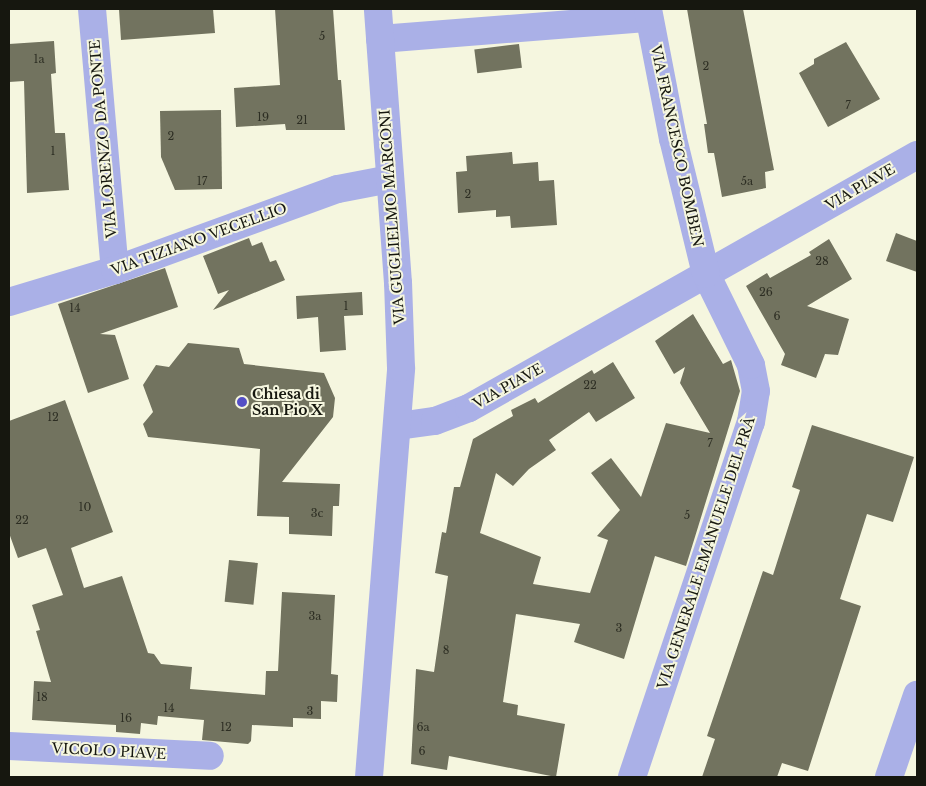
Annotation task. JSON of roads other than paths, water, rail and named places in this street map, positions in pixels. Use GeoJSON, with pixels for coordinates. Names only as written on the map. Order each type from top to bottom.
{"type":"FeatureCollection","features":[{"type":"Feature","properties":{"kind":"street","name":"VIA LORENZO DA PONTE"},"geometry":{"type":"LineString","coordinates":[[92,9],[115,270]]}},
{"type":"Feature","properties":{"kind":"street","name":"VIA GUGLIELMO MARCONI"},"geometry":{"type":"LineString","coordinates":[[378,9],[399,302],[398,426]]}},
{"type":"Feature","properties":{"kind":"street","name":"VIA FRANCESCO BOMBEN"},"geometry":{"type":"LineString","coordinates":[[380,39],[508,19],[649,13],[673,139],[706,274]]}},
{"type":"Feature","properties":{"kind":"street","name":"VIA PIAVE"},"geometry":{"type":"LineString","coordinates":[[398,426],[434,420],[468,408],[917,154]]}},
{"type":"Feature","properties":{"kind":"street","name":"VIA TIZIANO VECELLIO"},"geometry":{"type":"LineString","coordinates":[[9,302],[115,270],[338,189],[390,178]]}},
{"type":"Feature","properties":{"kind":"street","name":"VIA GENERALE EMANUELE DEL PRÀ"},"geometry":{"type":"LineString","coordinates":[[632,777],[754,406],[756,392],[751,365],[706,274]]}},
{"type":"Feature","properties":{"kind":"street"},"geometry":{"type":"LineString","coordinates":[[369,777],[398,426]]}},
{"type":"Feature","properties":{"kind":"street"},"geometry":{"type":"LineString","coordinates":[[889,777],[915,711]]}},
{"type":"Feature","properties":{"kind":"street","name":"VICOLO PIAVE"},"geometry":{"type":"LineString","coordinates":[[9,746],[210,756]]}},
{"type":"Feature","properties":{"kind":"place","name":"Chiesa di San Pio X"},"geometry":{"type":"Point","coordinates":[242,402]}}]}
